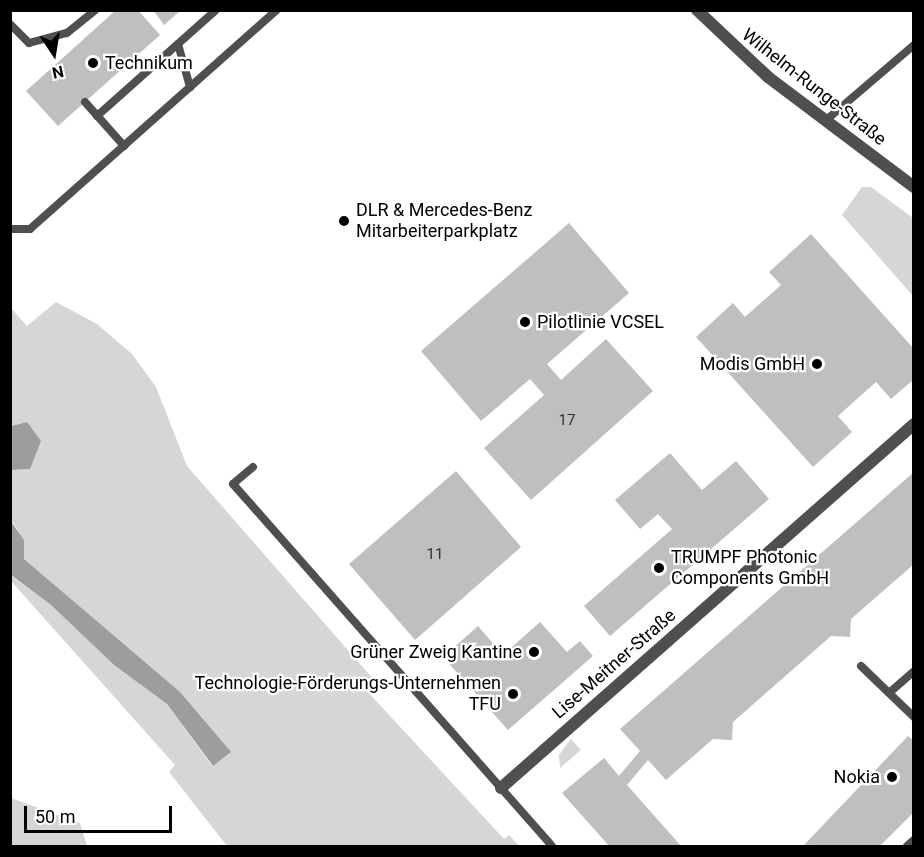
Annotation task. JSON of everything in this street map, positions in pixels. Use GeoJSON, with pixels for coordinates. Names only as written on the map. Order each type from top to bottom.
{"type":"FeatureCollection","features":[{"type":"Feature","properties":{"kind":"street","name":"Wilhelm-Runge-Straße"},"geometry":{"type":"LineString","coordinates":[[696,10],[750,62],[825,122],[914,187]]}},
{"type":"Feature","properties":{"kind":"street","name":"Lise-Meitner-Straße"},"geometry":{"type":"LineString","coordinates":[[501,788],[914,424]]}},
{"type":"Feature","properties":{"kind":"lane"},"geometry":{"type":"LineString","coordinates":[[10,24],[29,43],[67,33],[95,10]]}},
{"type":"Feature","properties":{"kind":"lane"},"geometry":{"type":"LineString","coordinates":[[97,116],[216,10]]}},
{"type":"Feature","properties":{"kind":"lane"},"geometry":{"type":"LineString","coordinates":[[10,229],[30,229],[277,10]]}},
{"type":"Feature","properties":{"kind":"lane"},"geometry":{"type":"LineString","coordinates":[[10,38],[18,32]]}},
{"type":"Feature","properties":{"kind":"lane"},"geometry":{"type":"LineString","coordinates":[[178,45],[190,87]]}},
{"type":"Feature","properties":{"kind":"lane"},"geometry":{"type":"LineString","coordinates":[[825,122],[914,45]]}},
{"type":"Feature","properties":{"kind":"lane"},"geometry":{"type":"LineString","coordinates":[[85,102],[124,146]]}},
{"type":"Feature","properties":{"kind":"lane"},"geometry":{"type":"LineString","coordinates":[[254,467],[233,484],[552,846]]}},
{"type":"Feature","properties":{"kind":"lane"},"geometry":{"type":"LineString","coordinates":[[861,666],[914,717]]}},
{"type":"Feature","properties":{"kind":"lane"},"geometry":{"type":"LineString","coordinates":[[889,693],[914,671]]}},
{"type":"Feature","properties":{"kind":"lane"},"geometry":{"type":"LineString","coordinates":[[907,846],[914,840]]}},
{"type":"Feature","properties":{"kind":"shaded area"},"geometry":{"type":"Polygon","coordinates":[[[862,187],[871,187],[913,218],[913,296],[842,215],[862,187]]]}},
{"type":"Feature","properties":{"kind":"shaded area"},"geometry":{"type":"Polygon","coordinates":[[[56,302],[97,324],[132,354],[156,387],[187,466],[374,680],[366,690],[504,839],[509,835],[519,846],[227,846],[169,772],[175,765],[11,581],[10,575],[51,605],[114,665],[167,704],[212,766],[230,753],[130,650],[24,559],[24,540],[11,520],[11,470],[30,469],[27,422],[11,426],[11,308],[27,326],[56,302]]]}},
{"type":"Feature","properties":{"kind":"shaded area"},"geometry":{"type":"Polygon","coordinates":[[[27,422],[41,441],[30,469],[11,470],[11,426],[27,422]]]}},
{"type":"Feature","properties":{"kind":"shaded area"},"geometry":{"type":"Polygon","coordinates":[[[10,520],[24,540],[24,559],[180,692],[231,752],[213,766],[167,704],[114,665],[51,605],[11,575],[10,520]]]}},
{"type":"Feature","properties":{"kind":"shaded area"},"geometry":{"type":"Polygon","coordinates":[[[571,739],[581,750],[560,768],[559,755],[571,739]]]}},
{"type":"Feature","properties":{"kind":"shaded area"},"geometry":{"type":"Polygon","coordinates":[[[11,798],[80,823],[87,846],[11,846],[11,798]]]}},
{"type":"Feature","properties":{"kind":"building","name":"Technikum"},"geometry":{"type":"Polygon","coordinates":[[[116,10],[138,10],[160,35],[58,126],[26,91],[116,10]]]}},
{"type":"Feature","properties":{"kind":"building"},"geometry":{"type":"Polygon","coordinates":[[[153,10],[181,10],[164,25],[153,10]]]}},
{"type":"Feature","properties":{"kind":"building","name":"Pilotlinie VCSEL"},"geometry":{"type":"Polygon","coordinates":[[[569,223],[629,293],[547,364],[561,380],[606,339],[653,391],[531,500],[484,448],[544,395],[530,379],[481,421],[421,351],[569,223]]]}},
{"type":"Feature","properties":{"kind":"building","name":"Modis GmbH"},"geometry":{"type":"Polygon","coordinates":[[[811,234],[914,349],[914,379],[891,399],[876,382],[838,416],[852,432],[813,467],[696,337],[733,303],[745,317],[781,285],[769,272],[811,234]]]}},
{"type":"Feature","properties":{"kind":"building","name":"TRUMPF Photonic Components GmbH"},"geometry":{"type":"Polygon","coordinates":[[[670,453],[702,490],[736,461],[769,499],[610,636],[584,606],[672,529],[658,514],[640,529],[615,500],[670,453]]]}},
{"type":"Feature","properties":{"kind":"building"},"geometry":{"type":"Polygon","coordinates":[[[456,471],[521,547],[415,640],[349,564],[456,471]]]}},
{"type":"Feature","properties":{"kind":"building"},"geometry":{"type":"Polygon","coordinates":[[[914,472],[914,564],[851,619],[850,637],[831,636],[733,722],[732,740],[713,739],[666,780],[648,760],[627,785],[681,846],[609,846],[562,793],[604,758],[619,776],[640,751],[620,729],[914,472]]]}},
{"type":"Feature","properties":{"kind":"building","name":"Technologie-Förderungs-Unternehmen TFU"},"geometry":{"type":"Polygon","coordinates":[[[540,622],[567,652],[580,641],[593,656],[508,730],[443,657],[478,626],[503,655],[540,622]]]}},
{"type":"Feature","properties":{"kind":"building","name":"Nokia"},"geometry":{"type":"Polygon","coordinates":[[[908,736],[914,741],[914,812],[880,846],[803,846],[908,736]]]}},
{"type":"Feature","properties":{"kind":"place","name":"Technikum"},"geometry":{"type":"Point","coordinates":[93,63]}},
{"type":"Feature","properties":{"kind":"place","name":"DLR & Mercedes-Benz Mitarbeiterparkplatz"},"geometry":{"type":"Point","coordinates":[344,221]}},
{"type":"Feature","properties":{"kind":"place","name":"Pilotlinie VCSEL"},"geometry":{"type":"Point","coordinates":[525,322]}},
{"type":"Feature","properties":{"kind":"place","name":"Modis GmbH"},"geometry":{"type":"Point","coordinates":[817,364]}},
{"type":"Feature","properties":{"kind":"place","name":"TRUMPF Photonic Components GmbH"},"geometry":{"type":"Point","coordinates":[659,568]}},
{"type":"Feature","properties":{"kind":"place","name":"Grüner Zweig Kantine"},"geometry":{"type":"Point","coordinates":[534,652]}},
{"type":"Feature","properties":{"kind":"place","name":"Technologie-Förderungs-Unternehmen TFU"},"geometry":{"type":"Point","coordinates":[513,694]}},
{"type":"Feature","properties":{"kind":"place","name":"Nokia"},"geometry":{"type":"Point","coordinates":[892,777]}}]}
